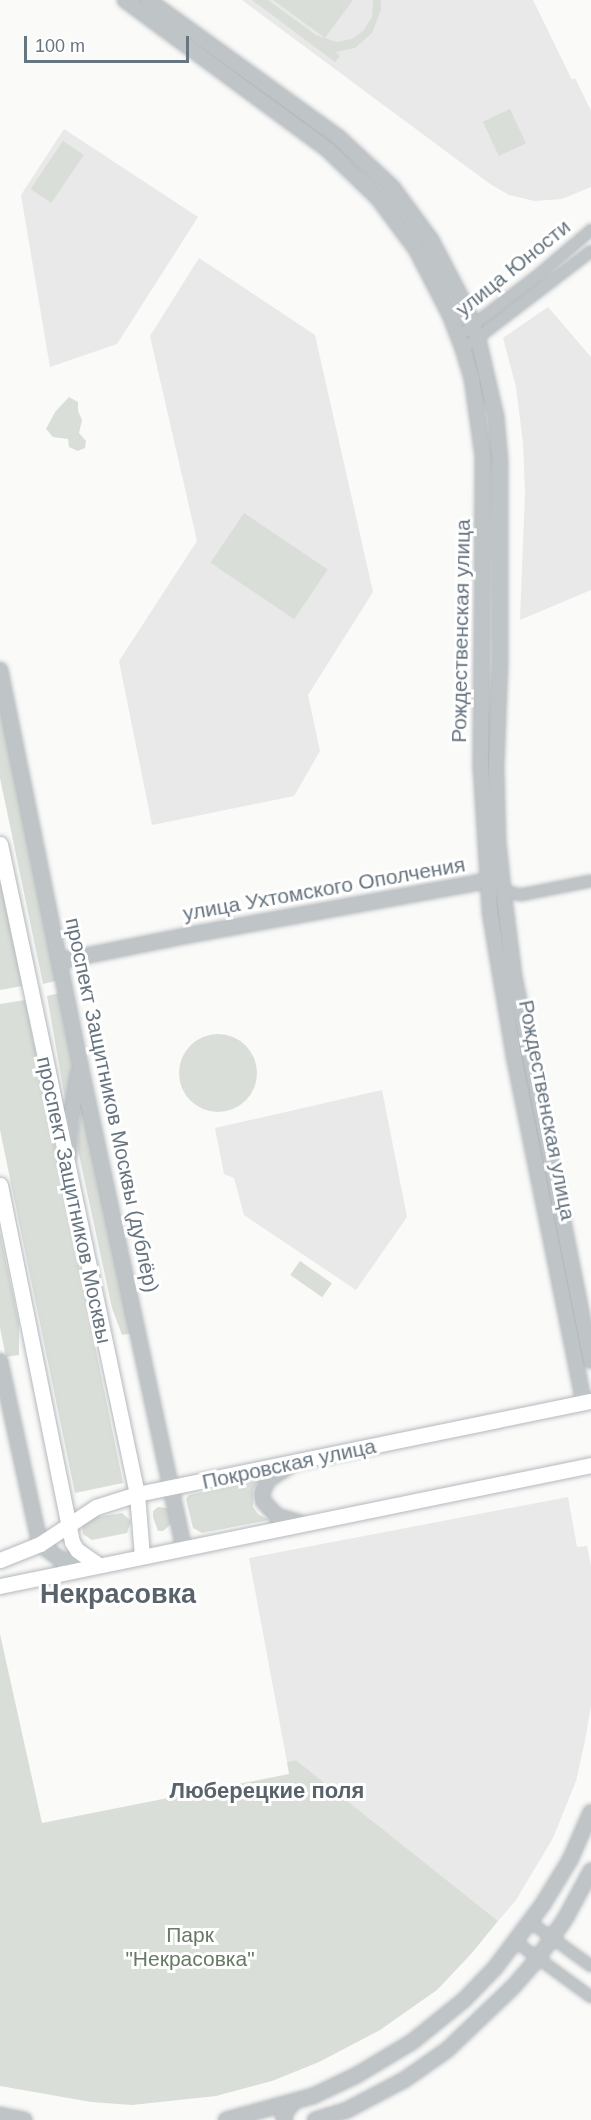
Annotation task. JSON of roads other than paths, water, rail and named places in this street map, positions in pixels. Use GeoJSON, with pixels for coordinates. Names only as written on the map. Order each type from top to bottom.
{"type":"FeatureCollection","features":[{"type":"Feature","properties":{"kind":"main road","name":"проспект Защитников Москвы"},"geometry":{"type":"LineString","coordinates":[[0,844],[137,1494],[142,1556]]}},
{"type":"Feature","properties":{"kind":"main road"},"geometry":{"type":"LineString","coordinates":[[0,1185],[72,1542],[77,1550],[97,1564]]}},
{"type":"Feature","properties":{"kind":"main road","name":"Покровская улица"},"geometry":{"type":"LineString","coordinates":[[0,1560],[40,1544],[96,1508],[137,1494],[587,1402]]}},
{"type":"Feature","properties":{"kind":"main road"},"geometry":{"type":"LineString","coordinates":[[0,1586],[97,1564],[309,1524],[591,1465]]}},
{"type":"Feature","properties":{"kind":"street","name":"Рождественская улица"},"geometry":{"type":"LineString","coordinates":[[125,0],[327,149],[357,176],[383,204],[416,249],[459,336],[472,378],[483,456],[481,767],[487,881],[514,1056],[587,1402]]}},
{"type":"Feature","properties":{"kind":"street","name":"Рождественская улица"},"geometry":{"type":"LineString","coordinates":[[148,0],[291,102],[366,161],[398,194],[431,240],[473,325],[494,406],[500,461],[500,663],[496,768],[498,842],[503,890],[514,976],[591,1360]]}},
{"type":"Feature","properties":{"kind":"street","name":"улица Юности"},"geometry":{"type":"LineString","coordinates":[[459,336],[591,230]]}},
{"type":"Feature","properties":{"kind":"street","name":"улица Юности"},"geometry":{"type":"LineString","coordinates":[[463,349],[591,250]]}},
{"type":"Feature","properties":{"kind":"street","name":"проспект Защитников Москвы (дублёр)"},"geometry":{"type":"LineString","coordinates":[[0,670],[80,1064],[184,1548]]}},
{"type":"Feature","properties":{"kind":"street"},"geometry":{"type":"LineString","coordinates":[[0,694],[9,714]]}},
{"type":"Feature","properties":{"kind":"street","name":"улица Ухтомского Ополчения"},"geometry":{"type":"LineString","coordinates":[[60,962],[189,935],[487,881],[496,883],[503,890],[520,895],[591,881]]}},
{"type":"Feature","properties":{"kind":"street"},"geometry":{"type":"LineString","coordinates":[[68,1173],[70,1128],[80,1064]]}},
{"type":"Feature","properties":{"kind":"street"},"geometry":{"type":"LineString","coordinates":[[0,1361],[40,1544],[61,1560],[72,1564],[97,1564]]}},
{"type":"Feature","properties":{"kind":"street"},"geometry":{"type":"LineString","coordinates":[[296,1463],[268,1480],[262,1493],[263,1501],[277,1516],[293,1523],[309,1524]]}},
{"type":"Feature","properties":{"kind":"street"},"geometry":{"type":"LineString","coordinates":[[226,2120],[245,2118],[294,2102],[357,2075],[412,2042],[464,2000],[516,1942],[530,1922],[570,1860],[591,1812]]}},
{"type":"Feature","properties":{"kind":"street"},"geometry":{"type":"LineString","coordinates":[[315,2120],[347,2110],[404,2080],[447,2050],[513,1987],[538,1958],[591,1870]]}},
{"type":"Feature","properties":{"kind":"street"},"geometry":{"type":"LineString","coordinates":[[530,1922],[591,1966]]}},
{"type":"Feature","properties":{"kind":"street"},"geometry":{"type":"LineString","coordinates":[[516,1942],[591,1997]]}},
{"type":"Feature","properties":{"kind":"street"},"geometry":{"type":"LineString","coordinates":[[285,2120],[283,2115],[294,2102]]}},
{"type":"Feature","properties":{"kind":"street"},"geometry":{"type":"LineString","coordinates":[[0,2115],[24,2120]]}},
{"type":"Feature","properties":{"kind":"district","name":"Некрасовка"},"geometry":{"type":"Point","coordinates":[118,1595]}},
{"type":"Feature","properties":{"kind":"district","name":"Люберецкие поля"},"geometry":{"type":"Point","coordinates":[267,1791]}},
{"type":"Feature","properties":{"kind":"park label","name":"Парк \"Некрасовка\""},"geometry":{"type":"Point","coordinates":[190,1947]}}]}
